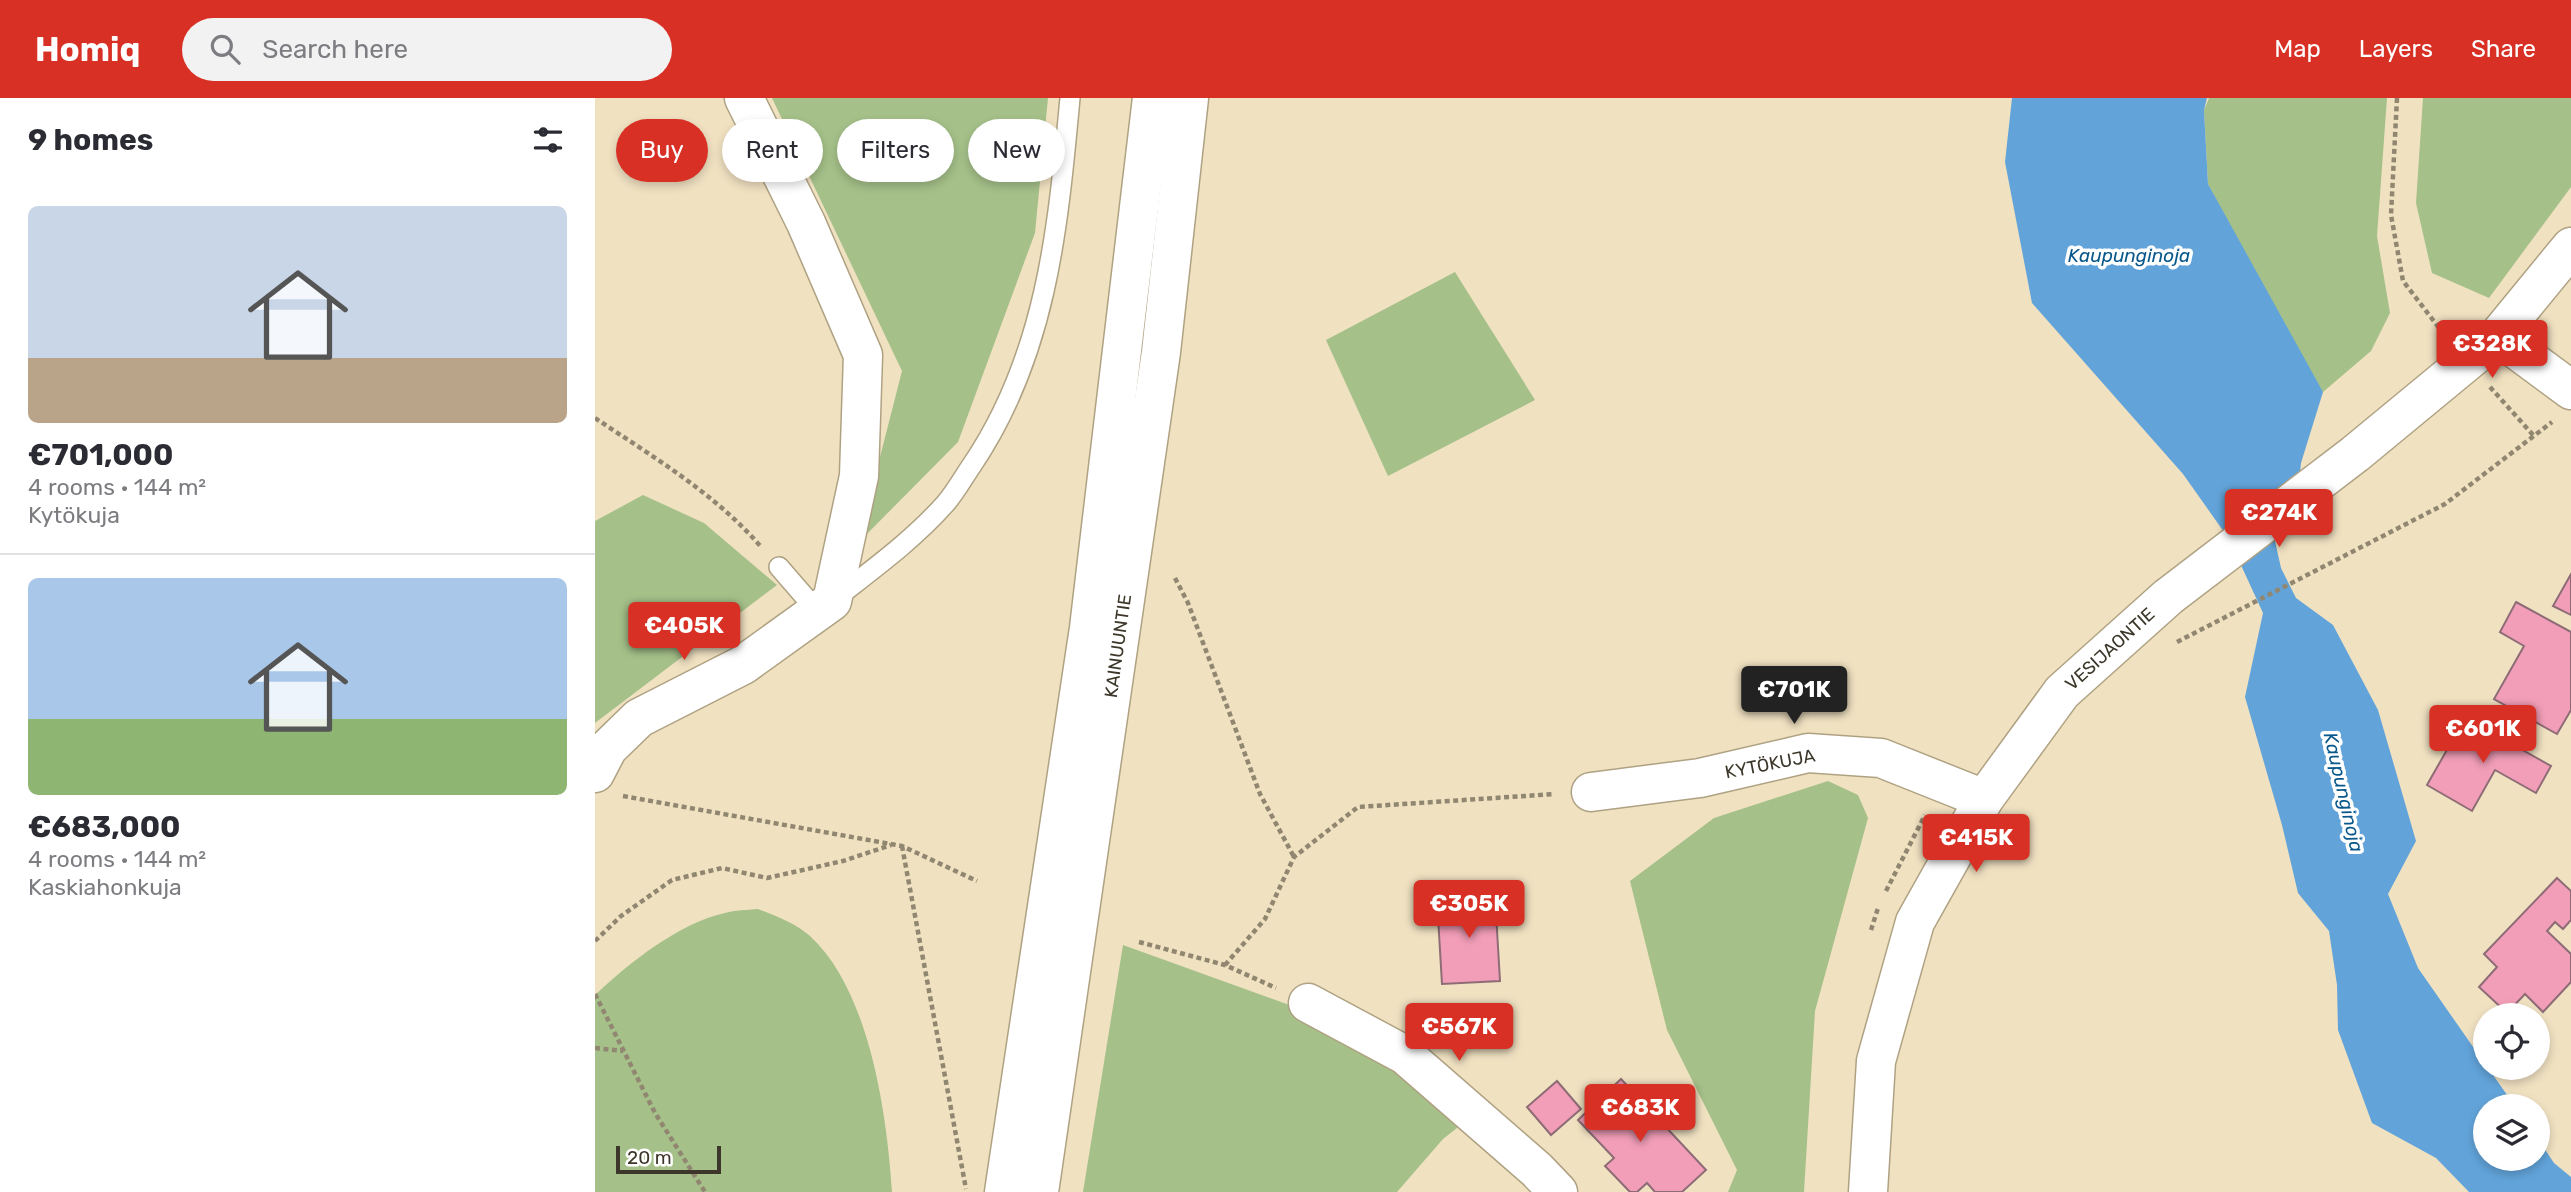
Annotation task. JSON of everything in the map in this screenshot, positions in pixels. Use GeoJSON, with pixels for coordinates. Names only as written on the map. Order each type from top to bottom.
{"type":"FeatureCollection","features":[{"type":"Feature","properties":{"kind":"main road"},"geometry":{"type":"LineString","coordinates":[[609,785],[608,747],[639,718],[743,666],[825,607],[859,476],[863,355],[806,223],[744,98]]}},
{"type":"Feature","properties":{"kind":"main road","name":"KAINUUNTIE"},"geometry":{"type":"LineString","coordinates":[[1004,1192],[1089,628],[1152,98]]}},
{"type":"Feature","properties":{"kind":"main road","name":"KAINUUNTIE"},"geometry":{"type":"LineString","coordinates":[[1039,1192],[1161,352],[1189,98]]}},
{"type":"Feature","properties":{"kind":"main road","name":"VESIJAONTIE"},"geometry":{"type":"LineString","coordinates":[[1868,1192],[1876,1061],[1915,922],[1984,799],[2062,692],[2168,597],[2355,454],[2498,336],[2571,247]]}},
{"type":"Feature","properties":{"kind":"main road"},"geometry":{"type":"LineString","coordinates":[[2498,336],[2566,402]]}},
{"type":"Feature","properties":{"kind":"main road","name":"KYTÖKUJA"},"geometry":{"type":"LineString","coordinates":[[1591,792],[1700,778],[1808,753],[1881,758],[1984,799]]}},
{"type":"Feature","properties":{"kind":"main road"},"geometry":{"type":"LineString","coordinates":[[1308,1003],[1405,1055],[1538,1170],[1558,1192]]}},
{"type":"Feature","properties":{"kind":"lane"},"geometry":{"type":"LineString","coordinates":[[779,567],[825,607],[905,543],[946,503],[992,435],[1017,381],[1040,312],[1056,233],[1070,98]]}},
{"type":"Feature","properties":{"kind":"path"},"geometry":{"type":"LineString","coordinates":[[2397,98],[2391,215],[2403,281],[2467,362],[2534,436]]}},
{"type":"Feature","properties":{"kind":"path"},"geometry":{"type":"LineString","coordinates":[[2171,645],[2368,546],[2445,504],[2534,436],[2566,402]]}},
{"type":"Feature","properties":{"kind":"path"},"geometry":{"type":"LineString","coordinates":[[595,418],[688,480],[744,526],[779,567]]}},
{"type":"Feature","properties":{"kind":"path"},"geometry":{"type":"LineString","coordinates":[[1175,578],[1188,603],[1260,794],[1294,857]]}},
{"type":"Feature","properties":{"kind":"path"},"geometry":{"type":"LineString","coordinates":[[609,785],[895,844],[977,881]]}},
{"type":"Feature","properties":{"kind":"path"},"geometry":{"type":"LineString","coordinates":[[1225,965],[1265,919],[1294,857],[1359,807],[1591,792]]}},
{"type":"Feature","properties":{"kind":"path"},"geometry":{"type":"LineString","coordinates":[[595,941],[621,916],[671,880],[722,868],[767,878],[843,861],[895,844]]}},
{"type":"Feature","properties":{"kind":"path"},"geometry":{"type":"LineString","coordinates":[[902,846],[966,1192]]}},
{"type":"Feature","properties":{"kind":"path"},"geometry":{"type":"LineString","coordinates":[[1139,942],[1225,965],[1308,1003]]}},
{"type":"Feature","properties":{"kind":"path"},"geometry":{"type":"LineString","coordinates":[[595,994],[655,1113],[705,1192]]}},
{"type":"Feature","properties":{"kind":"path"},"geometry":{"type":"LineString","coordinates":[[595,1048],[624,1051]]}},
{"type":"Feature","properties":{"kind":"green space"},"geometry":{"type":"Polygon","coordinates":[[[772,98],[1048,98],[1046,119],[968,119],[968,182],[1040,182],[1035,233],[958,442],[858,543],[902,371],[812,182],[823,182],[823,119],[782,119],[772,98]]]}},
{"type":"Feature","properties":{"kind":"green space"},"geometry":{"type":"Polygon","coordinates":[[[2209,98],[2387,98],[2377,236],[2390,313],[2371,351],[2323,392],[2272,312],[2208,184],[2204,110],[2209,98]]]}},
{"type":"Feature","properties":{"kind":"green space"},"geometry":{"type":"Polygon","coordinates":[[[2423,98],[2571,98],[2571,187],[2489,298],[2432,273],[2416,203],[2423,98]]]}},
{"type":"Feature","properties":{"kind":"green space"},"geometry":{"type":"Polygon","coordinates":[[[1455,272],[1535,400],[1388,476],[1326,340],[1455,272]]]}},
{"type":"Feature","properties":{"kind":"green space"},"geometry":{"type":"Polygon","coordinates":[[[643,495],[704,523],[777,585],[595,723],[595,521],[643,495]]]}},
{"type":"Feature","properties":{"kind":"green space"},"geometry":{"type":"Polygon","coordinates":[[[1828,781],[1858,795],[1868,818],[1815,1011],[1804,1192],[1728,1192],[1737,1170],[1667,1030],[1630,881],[1714,818],[1828,781]]]}},
{"type":"Feature","properties":{"kind":"green space"},"geometry":{"type":"Polygon","coordinates":[[[758,909],[792,924],[810,936],[831,960],[847,988],[861,1021],[880,1092],[892,1192],[595,1192],[595,995],[655,946],[690,926],[729,912],[758,909]]]}},
{"type":"Feature","properties":{"kind":"green space"},"geometry":{"type":"Polygon","coordinates":[[[1123,945],[1306,1011],[1467,1120],[1443,1139],[1397,1192],[1083,1192],[1123,945]]]}},
{"type":"Feature","properties":{"kind":"water","name":"Kaupunginoja"},"geometry":{"type":"Polygon","coordinates":[[[2012,98],[2207,98],[2204,110],[2208,184],[2323,392],[2301,463],[2299,483],[2268,510],[2281,568],[2296,598],[2333,625],[2378,710],[2416,841],[2388,894],[2418,968],[2473,1047],[2473,1080],[2497,1080],[2506,1094],[2473,1094],[2473,1171],[2550,1171],[2550,1157],[2571,1177],[2571,1192],[2469,1192],[2436,1158],[2372,1123],[2338,1030],[2337,985],[2329,931],[2298,893],[2282,825],[2245,697],[2263,613],[2229,539],[2183,474],[2032,303],[2005,162],[2012,98]]]}},
{"type":"Feature","properties":{"kind":"building"},"geometry":{"type":"Polygon","coordinates":[[[2571,574],[2571,615],[2553,606],[2571,574]]]}},
{"type":"Feature","properties":{"kind":"building"},"geometry":{"type":"Polygon","coordinates":[[[2516,602],[2571,632],[2571,710],[2557,734],[2494,699],[2524,646],[2500,632],[2516,602]]]}},
{"type":"Feature","properties":{"kind":"building"},"geometry":{"type":"Polygon","coordinates":[[[2465,718],[2551,766],[2536,793],[2495,770],[2472,811],[2427,785],[2465,718]]]}},
{"type":"Feature","properties":{"kind":"building"},"geometry":{"type":"Polygon","coordinates":[[[2557,878],[2571,891],[2571,920],[2563,929],[2555,922],[2547,931],[2571,954],[2571,982],[2550,1004],[2534,1003],[2525,994],[2516,1003],[2496,1003],[2479,987],[2497,967],[2484,954],[2557,878]]]}},
{"type":"Feature","properties":{"kind":"building"},"geometry":{"type":"Polygon","coordinates":[[[1495,896],[1500,981],[1442,984],[1437,900],[1495,896]]]}},
{"type":"Feature","properties":{"kind":"building"},"geometry":{"type":"Polygon","coordinates":[[[1621,1079],[1706,1170],[1682,1192],[1655,1192],[1647,1183],[1637,1192],[1630,1192],[1605,1166],[1614,1158],[1578,1120],[1621,1079]]]}},
{"type":"Feature","properties":{"kind":"building"},"geometry":{"type":"Polygon","coordinates":[[[1557,1081],[1581,1109],[1551,1135],[1527,1107],[1557,1081]]]}}]}
